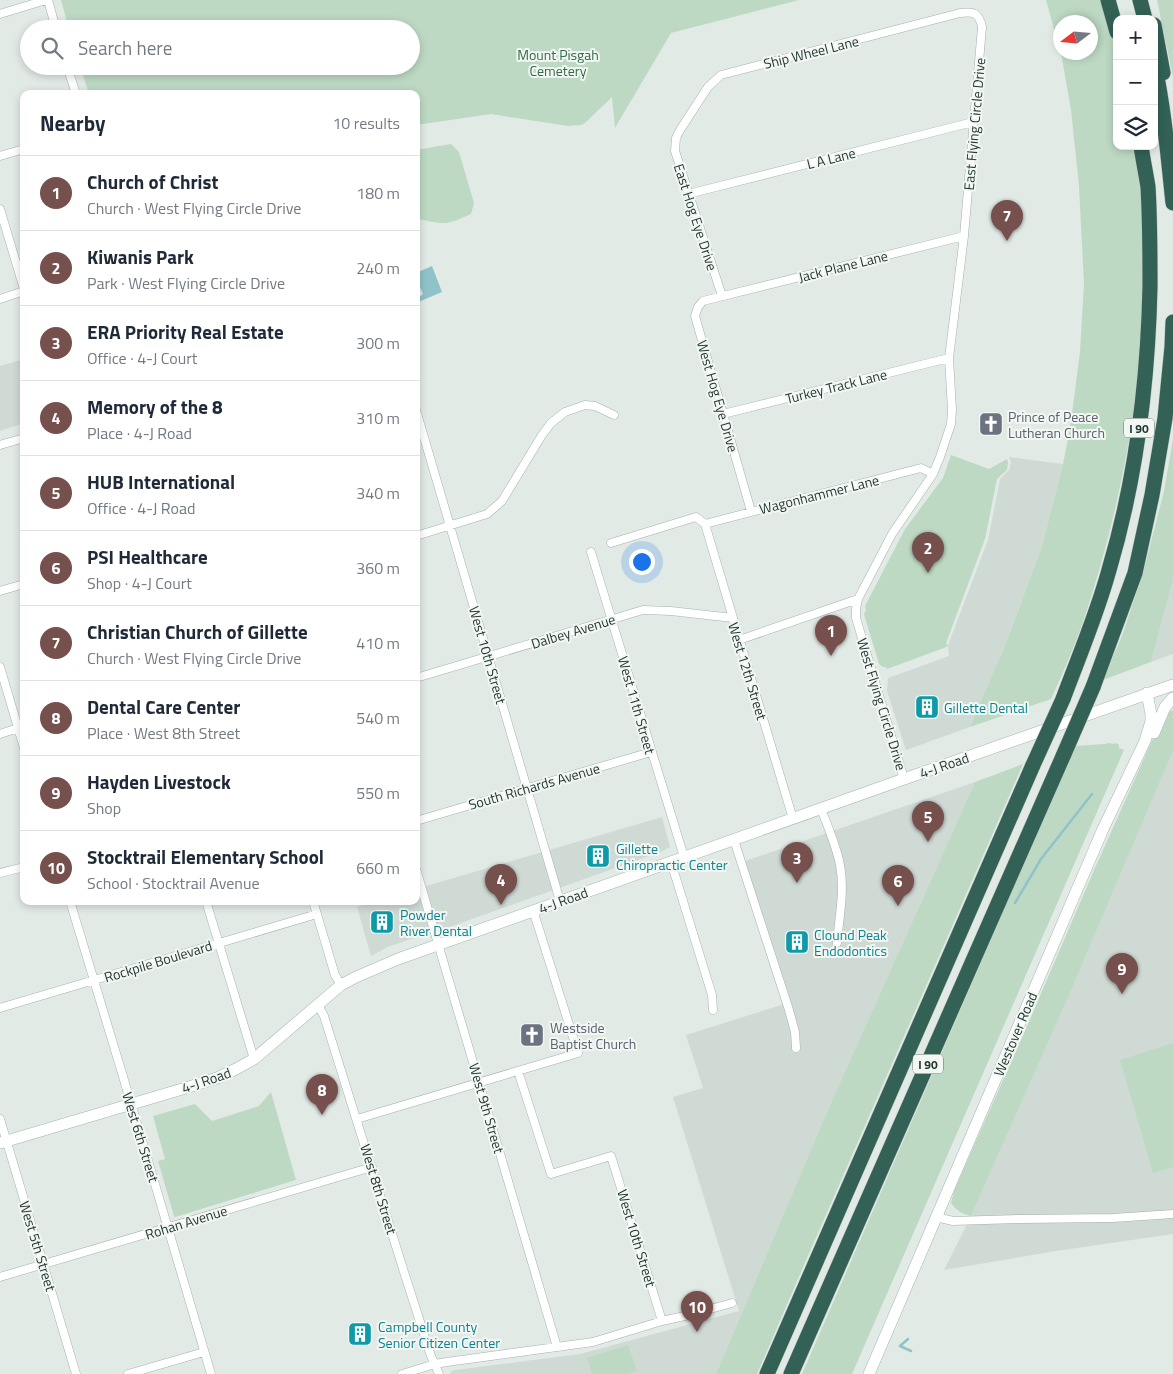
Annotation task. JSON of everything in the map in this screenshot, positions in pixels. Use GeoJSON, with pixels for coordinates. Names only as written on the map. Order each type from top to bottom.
{"type":"FeatureCollection","features":[{"type":"Feature","properties":{"kind":"highway"},"geometry":{"type":"LineString","coordinates":[[1108,0],[1113,18]]}},
{"type":"Feature","properties":{"kind":"highway"},"geometry":{"type":"LineString","coordinates":[[1114,0],[1118,15]]}},
{"type":"Feature","properties":{"kind":"highway"},"geometry":{"type":"LineString","coordinates":[[1140,0],[1144,15]]}},
{"type":"Feature","properties":{"kind":"highway"},"geometry":{"type":"LineString","coordinates":[[1150,0],[1152,15]]}},
{"type":"Feature","properties":{"kind":"highway"},"geometry":{"type":"LineString","coordinates":[[1158,47],[1173,141]]}},
{"type":"Feature","properties":{"kind":"highway"},"geometry":{"type":"LineString","coordinates":[[1158,82],[1168,146],[1173,203]]}},
{"type":"Feature","properties":{"kind":"highway","name":"I 90"},"geometry":{"type":"LineString","coordinates":[[767,1374],[1063,699],[1091,625],[1109,570],[1127,497],[1144,390],[1149,322],[1150,243],[1148,186],[1142,150]]}},
{"type":"Feature","properties":{"kind":"highway","name":"I 90"},"geometry":{"type":"LineString","coordinates":[[791,1374],[1093,687],[1134,573],[1150,504],[1165,418],[1173,322]]}},
{"type":"Feature","properties":{"kind":"main road","name":"4-J Road"},"geometry":{"type":"LineString","coordinates":[[3,1142],[217,1078],[236,1070],[254,1059],[341,986],[381,966],[533,910],[1173,685]]}},
{"type":"Feature","properties":{"kind":"main road","name":"Westover Road"},"geometry":{"type":"LineString","coordinates":[[869,1374],[1103,829],[1145,741],[1151,721],[1147,693]]}},
{"type":"Feature","properties":{"kind":"main road"},"geometry":{"type":"LineString","coordinates":[[1145,741],[1152,736],[1165,708],[1173,698]]}},
{"type":"Feature","properties":{"kind":"street"},"geometry":{"type":"LineString","coordinates":[[0,14],[47,0],[53,20]]}},
{"type":"Feature","properties":{"kind":"street","name":"Ship Wheel Lane"},"geometry":{"type":"LineString","coordinates":[[676,138],[708,87],[721,75],[968,12],[976,14]]}},
{"type":"Feature","properties":{"kind":"street","name":"East Flying Circle Drive"},"geometry":{"type":"LineString","coordinates":[[964,236],[982,27],[980,18],[976,14]]}},
{"type":"Feature","properties":{"kind":"street"},"geometry":{"type":"LineString","coordinates":[[70,75],[75,90]]}},
{"type":"Feature","properties":{"kind":"street","name":"L A Lane"},"geometry":{"type":"LineString","coordinates":[[688,194],[974,122]]}},
{"type":"Feature","properties":{"kind":"street","name":"East Hog Eye Drive"},"geometry":{"type":"LineString","coordinates":[[676,138],[674,151],[722,296]]}},
{"type":"Feature","properties":{"kind":"street"},"geometry":{"type":"LineString","coordinates":[[0,156],[20,150]]}},
{"type":"Feature","properties":{"kind":"street"},"geometry":{"type":"LineString","coordinates":[[0,209],[20,276]]}},
{"type":"Feature","properties":{"kind":"street","name":"Jack Plane Lane"},"geometry":{"type":"LineString","coordinates":[[722,296],[964,236]]}},
{"type":"Feature","properties":{"kind":"street","name":"West Flying Circle Drive"},"geometry":{"type":"LineString","coordinates":[[904,779],[856,618],[856,609],[858,599],[892,534],[933,474],[951,424],[949,358],[964,236]]}},
{"type":"Feature","properties":{"kind":"street"},"geometry":{"type":"LineString","coordinates":[[0,299],[20,292]]}},
{"type":"Feature","properties":{"kind":"street","name":"West Hog Eye Drive"},"geometry":{"type":"LineString","coordinates":[[722,296],[703,301],[698,307],[695,316],[751,511]]}},
{"type":"Feature","properties":{"kind":"street","name":"Turkey Track Lane"},"geometry":{"type":"LineString","coordinates":[[724,414],[949,358]]}},
{"type":"Feature","properties":{"kind":"street"},"geometry":{"type":"LineString","coordinates":[[420,535],[487,514],[502,501],[551,423],[565,412],[585,405],[595,406],[614,415]]}},
{"type":"Feature","properties":{"kind":"street","name":"West 10th Street"},"geometry":{"type":"LineString","coordinates":[[420,424],[560,901]]}},
{"type":"Feature","properties":{"kind":"street"},"geometry":{"type":"LineString","coordinates":[[0,445],[20,439]]}},
{"type":"Feature","properties":{"kind":"street","name":"Wagonhammer Lane"},"geometry":{"type":"LineString","coordinates":[[705,524],[921,468],[933,474]]}},
{"type":"Feature","properties":{"kind":"street"},"geometry":{"type":"LineString","coordinates":[[611,543],[696,517],[705,524]]}},
{"type":"Feature","properties":{"kind":"street","name":"West 12th Street"},"geometry":{"type":"LineString","coordinates":[[705,524],[792,819]]}},
{"type":"Feature","properties":{"kind":"street","name":"West 11th Street"},"geometry":{"type":"LineString","coordinates":[[591,552],[684,857]]}},
{"type":"Feature","properties":{"kind":"street"},"geometry":{"type":"LineString","coordinates":[[0,591],[20,585]]}},
{"type":"Feature","properties":{"kind":"street"},"geometry":{"type":"LineString","coordinates":[[739,640],[858,599]]}},
{"type":"Feature","properties":{"kind":"street","name":"Dalbey Avenue"},"geometry":{"type":"LineString","coordinates":[[420,677],[643,610],[733,618]]}},
{"type":"Feature","properties":{"kind":"street"},"geometry":{"type":"LineString","coordinates":[[0,668],[20,724]]}},
{"type":"Feature","properties":{"kind":"street"},"geometry":{"type":"LineString","coordinates":[[0,734],[20,727]]}},
{"type":"Feature","properties":{"kind":"street","name":"South Richards Avenue"},"geometry":{"type":"LineString","coordinates":[[420,819],[651,752]]}},
{"type":"Feature","properties":{"kind":"street"},"geometry":{"type":"LineString","coordinates":[[821,809],[836,847],[840,867],[842,888],[837,943]]}},
{"type":"Feature","properties":{"kind":"street"},"geometry":{"type":"LineString","coordinates":[[734,840],[789,1010],[795,1032],[796,1048]]}},
{"type":"Feature","properties":{"kind":"street"},"geometry":{"type":"LineString","coordinates":[[671,862],[712,995],[713,1010]]}},
{"type":"Feature","properties":{"kind":"street"},"geometry":{"type":"LineString","coordinates":[[0,874],[20,867]]}},
{"type":"Feature","properties":{"kind":"street","name":"West 9th Street"},"geometry":{"type":"LineString","coordinates":[[420,883],[557,1347]]}},
{"type":"Feature","properties":{"kind":"street","name":"West 6th Street"},"geometry":{"type":"LineString","coordinates":[[71,905],[211,1374]]}},
{"type":"Feature","properties":{"kind":"street"},"geometry":{"type":"LineString","coordinates":[[207,905],[254,1059]]}},
{"type":"Feature","properties":{"kind":"street"},"geometry":{"type":"LineString","coordinates":[[314,905],[341,986]]}},
{"type":"Feature","properties":{"kind":"street"},"geometry":{"type":"LineString","coordinates":[[357,1119],[578,1053],[533,910]]}},
{"type":"Feature","properties":{"kind":"street","name":"Rockpile Boulevard"},"geometry":{"type":"LineString","coordinates":[[0,1008],[317,914]]}},
{"type":"Feature","properties":{"kind":"street","name":"West 8th Street"},"geometry":{"type":"LineString","coordinates":[[318,1004],[324,1016],[439,1374]]}},
{"type":"Feature","properties":{"kind":"street","name":"West 10th Street"},"geometry":{"type":"LineString","coordinates":[[518,1071],[551,1174],[611,1156],[662,1321]]}},
{"type":"Feature","properties":{"kind":"street","name":"West 5th Street"},"geometry":{"type":"LineString","coordinates":[[0,1119],[3,1142],[43,1264],[76,1374]]}},
{"type":"Feature","properties":{"kind":"street","name":"Rohan Avenue"},"geometry":{"type":"LineString","coordinates":[[0,1278],[372,1167]]}},
{"type":"Feature","properties":{"kind":"street"},"geometry":{"type":"LineString","coordinates":[[936,1217],[953,1221],[1113,1218],[1173,1214]]}},
{"type":"Feature","properties":{"kind":"street"},"geometry":{"type":"LineString","coordinates":[[402,1374],[435,1364],[593,1342],[732,1302]]}},
{"type":"Feature","properties":{"kind":"street"},"geometry":{"type":"LineString","coordinates":[[128,1374],[204,1352]]}},
{"type":"Feature","properties":{"kind":"shaded area"},"geometry":{"type":"Polygon","coordinates":[[[20,360],[20,424],[0,431],[0,366],[20,360]]]}},
{"type":"Feature","properties":{"kind":"shaded area"},"geometry":{"type":"Polygon","coordinates":[[[1009,457],[1063,464],[1042,546],[1008,638],[970,727],[906,750],[887,691],[888,678],[949,656],[948,645],[988,540],[1000,479],[1009,470],[1011,462],[1009,457]]]}},
{"type":"Feature","properties":{"kind":"shaded area"},"geometry":{"type":"Polygon","coordinates":[[[1173,580],[1173,654],[1151,662],[1173,580]]]}},
{"type":"Feature","properties":{"kind":"shaded area"},"geometry":{"type":"Polygon","coordinates":[[[1173,751],[1173,1234],[944,1270],[971,1216],[1071,991],[1173,751]]]}},
{"type":"Feature","properties":{"kind":"shaded area"},"geometry":{"type":"Polygon","coordinates":[[[975,782],[826,1114],[716,1374],[450,1374],[455,1370],[580,1354],[739,1311],[673,1097],[703,1088],[686,1035],[791,1002],[745,861],[975,782]]]}},
{"type":"Feature","properties":{"kind":"shaded area"},"geometry":{"type":"Polygon","coordinates":[[[662,817],[670,847],[444,929],[388,947],[371,956],[357,907],[363,905],[420,905],[420,888],[662,817]]]}},
{"type":"Feature","properties":{"kind":"green space","name":"Mount Pisgah Cemetery"},"geometry":{"type":"Polygon","coordinates":[[[61,0],[799,0],[671,33],[615,128],[612,97],[581,125],[568,126],[491,114],[420,124],[420,90],[88,90],[83,75],[420,75],[420,20],[67,20],[61,0]]]}},
{"type":"Feature","properties":{"kind":"green space"},"geometry":{"type":"Polygon","coordinates":[[[1046,0],[1106,0],[1113,25],[1113,150],[1137,150],[1141,194],[1144,281],[1135,398],[1130,437],[1105,551],[1082,625],[1051,699],[970,727],[1008,638],[1042,546],[1070,429],[1080,352],[1084,284],[1079,186],[1071,110],[1062,60],[1098,60],[1098,15],[1053,15],[1053,26],[1046,0]]]}},
{"type":"Feature","properties":{"kind":"green space"},"geometry":{"type":"Polygon","coordinates":[[[1157,0],[1173,0],[1173,77],[1157,0]]]}},
{"type":"Feature","properties":{"kind":"green space"},"geometry":{"type":"Polygon","coordinates":[[[451,144],[459,152],[474,203],[471,214],[446,223],[420,219],[420,149],[451,144]]]}},
{"type":"Feature","properties":{"kind":"green space"},"geometry":{"type":"Polygon","coordinates":[[[1173,439],[1173,580],[1151,662],[1103,680],[1122,636],[1143,573],[1164,491],[1173,439]]]}},
{"type":"Feature","properties":{"kind":"green space"},"geometry":{"type":"Polygon","coordinates":[[[951,455],[989,469],[1007,459],[1007,470],[997,479],[985,539],[946,643],[948,646],[887,669],[879,664],[864,614],[865,606],[905,529],[943,478],[951,455]]]}},
{"type":"Feature","properties":{"kind":"green space"},"geometry":{"type":"Polygon","coordinates":[[[1173,710],[1173,751],[1071,991],[971,1216],[965,1214],[951,1203],[954,1191],[1164,714],[1173,710]]]}},
{"type":"Feature","properties":{"kind":"green space"},"geometry":{"type":"Polygon","coordinates":[[[1116,743],[1119,745],[1119,748],[1124,750],[852,1374],[802,1374],[1075,746],[1116,743]]]}},
{"type":"Feature","properties":{"kind":"green space"},"geometry":{"type":"Polygon","coordinates":[[[1023,764],[757,1374],[716,1374],[826,1114],[975,782],[1023,764]]]}},
{"type":"Feature","properties":{"kind":"green space"},"geometry":{"type":"Polygon","coordinates":[[[1173,1043],[1173,1167],[1153,1173],[1120,1060],[1173,1043]]]}},
{"type":"Feature","properties":{"kind":"green space"},"geometry":{"type":"Polygon","coordinates":[[[271,1092],[296,1180],[175,1217],[158,1161],[165,1159],[153,1116],[195,1104],[212,1121],[259,1106],[271,1092]]]}},
{"type":"Feature","properties":{"kind":"green space"},"geometry":{"type":"Polygon","coordinates":[[[628,1345],[637,1371],[628,1374],[592,1374],[587,1358],[628,1345]]]}},
{"type":"Feature","properties":{"kind":"water"},"geometry":{"type":"Polygon","coordinates":[[[432,266],[442,292],[420,301],[420,296],[423,294],[420,287],[420,271],[432,266]]]}},
{"type":"Feature","properties":{"kind":"waterway"},"geometry":{"type":"LineString","coordinates":[[1015,903],[1041,859],[1092,794]]}},
{"type":"Feature","properties":{"kind":"waterway"},"geometry":{"type":"LineString","coordinates":[[908,1339],[900,1346],[911,1351]]}},
{"type":"Feature","properties":{"kind":"place","name":"Christian Church of Gillette"},"geometry":{"type":"Point","coordinates":[1007,241]}},
{"type":"Feature","properties":{"kind":"place","name":"Prince of Peace Lutheran Church"},"geometry":{"type":"Point","coordinates":[991,424]}},
{"type":"Feature","properties":{"kind":"place","name":"Kiwanis Park"},"geometry":{"type":"Point","coordinates":[928,573]}},
{"type":"Feature","properties":{"kind":"place","name":"Church of Christ"},"geometry":{"type":"Point","coordinates":[831,656]}},
{"type":"Feature","properties":{"kind":"place","name":"Gillette Dental"},"geometry":{"type":"Point","coordinates":[927,707]}},
{"type":"Feature","properties":{"kind":"place","name":"HUB International"},"geometry":{"type":"Point","coordinates":[928,842]}},
{"type":"Feature","properties":{"kind":"place","name":"Gillette Chiropractic Center"},"geometry":{"type":"Point","coordinates":[598,856]}},
{"type":"Feature","properties":{"kind":"place","name":"ERA Priority Real Estate"},"geometry":{"type":"Point","coordinates":[797,883]}},
{"type":"Feature","properties":{"kind":"place","name":"Memory of the 8"},"geometry":{"type":"Point","coordinates":[501,905]}},
{"type":"Feature","properties":{"kind":"place","name":"PSI Healthcare"},"geometry":{"type":"Point","coordinates":[898,906]}},
{"type":"Feature","properties":{"kind":"place","name":"Powder River Dental"},"geometry":{"type":"Point","coordinates":[382,922]}},
{"type":"Feature","properties":{"kind":"place","name":"Clound Peak Endodontics"},"geometry":{"type":"Point","coordinates":[797,942]}},
{"type":"Feature","properties":{"kind":"place","name":"Hayden Livestock"},"geometry":{"type":"Point","coordinates":[1122,994]}},
{"type":"Feature","properties":{"kind":"place","name":"Westside Baptist Church"},"geometry":{"type":"Point","coordinates":[532,1035]}},
{"type":"Feature","properties":{"kind":"place","name":"Dental Care Center"},"geometry":{"type":"Point","coordinates":[322,1115]}},
{"type":"Feature","properties":{"kind":"place","name":"Stocktrail Elementary School"},"geometry":{"type":"Point","coordinates":[697,1332]}},
{"type":"Feature","properties":{"kind":"place","name":"Campbell County Senior Citizen Center"},"geometry":{"type":"Point","coordinates":[360,1334]}}]}
